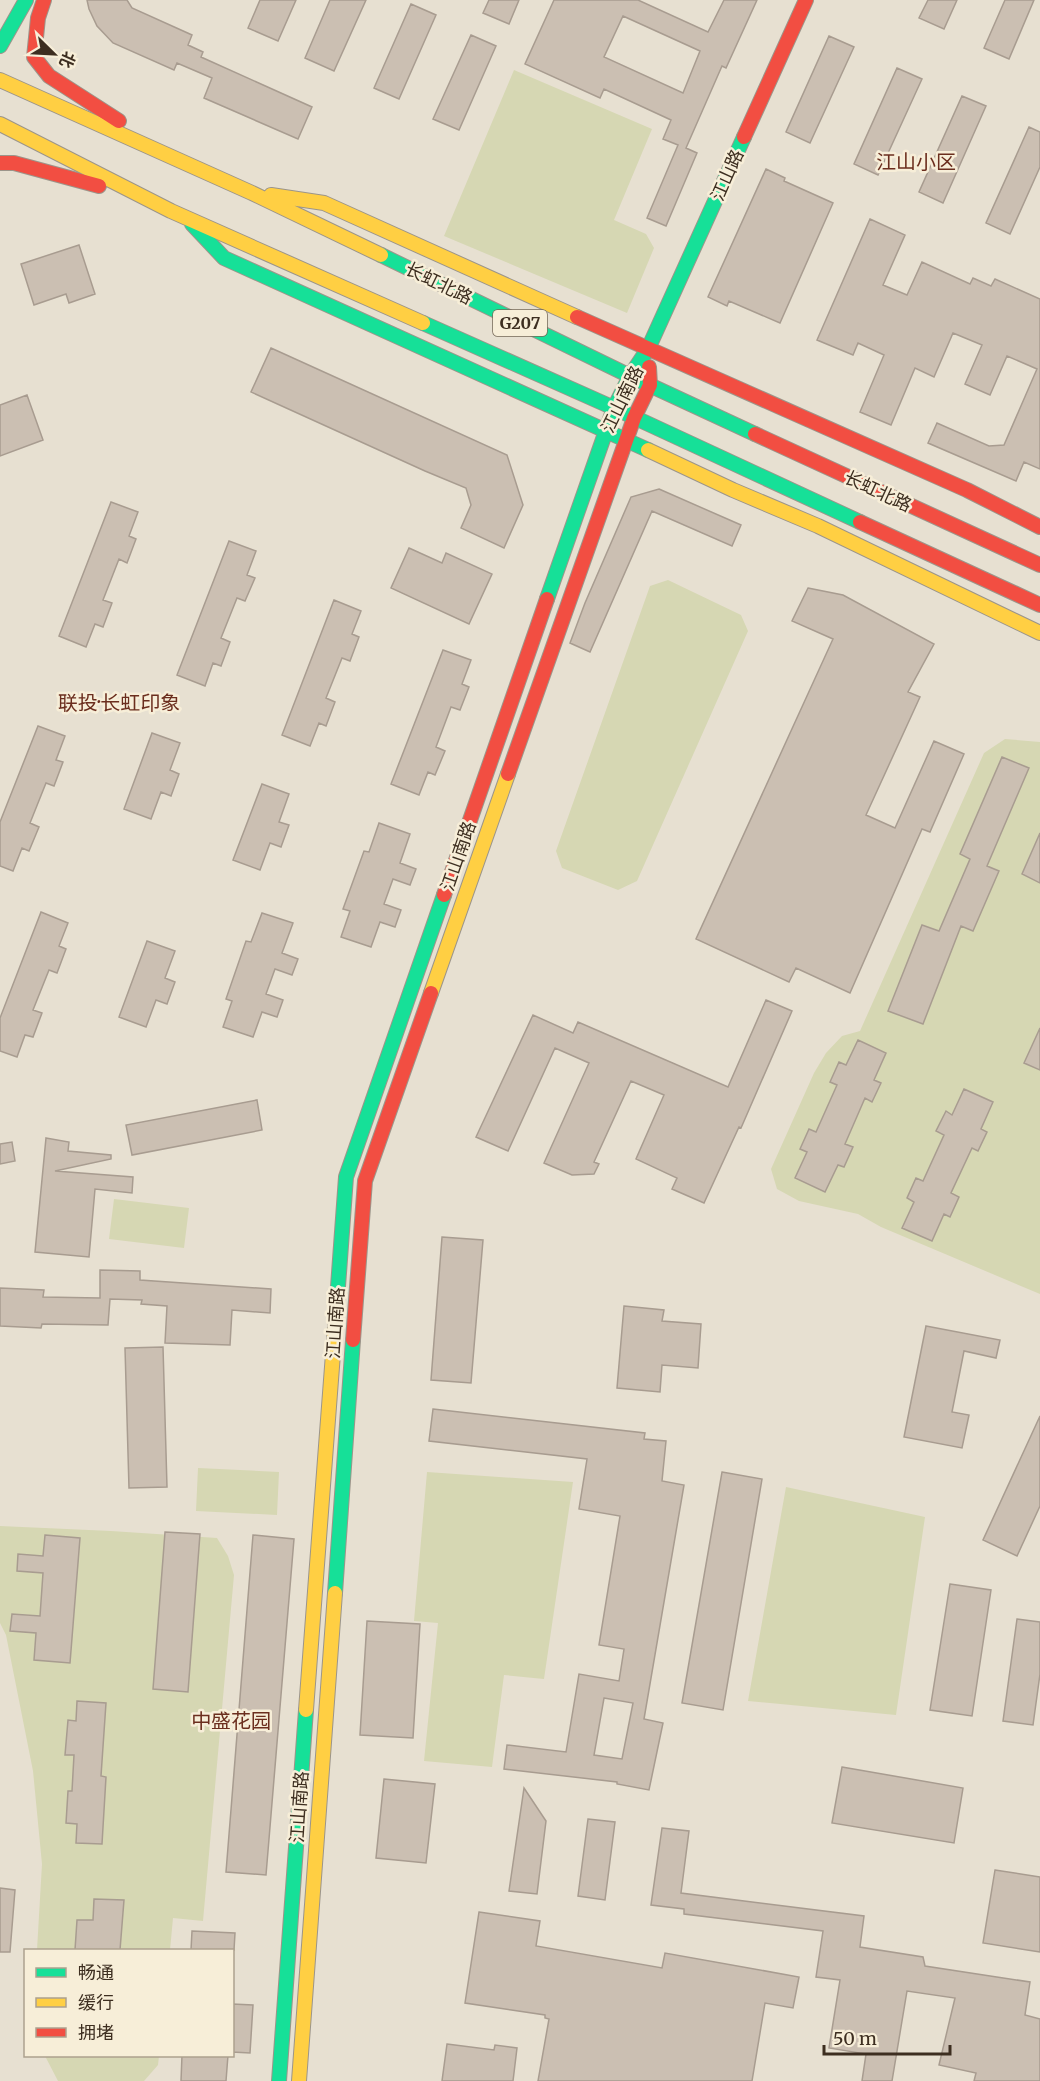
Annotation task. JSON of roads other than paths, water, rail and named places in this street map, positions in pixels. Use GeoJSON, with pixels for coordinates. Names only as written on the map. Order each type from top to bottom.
{"type":"FeatureCollection","features":[{"type":"Feature","properties":{"kind":"main road"},"geometry":{"type":"LineString","coordinates":[[0,46],[26,0]]}},
{"type":"Feature","properties":{"kind":"main road"},"geometry":{"type":"LineString","coordinates":[[44,0],[38,18],[34,57],[49,76],[181,162]]}},
{"type":"Feature","properties":{"kind":"main road","name":"江山路"},"geometry":{"type":"LineString","coordinates":[[648,349],[806,0]]}},
{"type":"Feature","properties":{"kind":"main road","name":"长虹北路"},"geometry":{"type":"LineString","coordinates":[[0,80],[252,193],[630,376],[1040,565]]}},
{"type":"Feature","properties":{"kind":"main road","name":"长虹北路"},"geometry":{"type":"LineString","coordinates":[[0,124],[171,211],[614,408],[1040,605]]}},
{"type":"Feature","properties":{"kind":"main road"},"geometry":{"type":"LineString","coordinates":[[0,163],[14,163],[84,181],[171,211]]}},
{"type":"Feature","properties":{"kind":"main road"},"geometry":{"type":"LineString","coordinates":[[252,193],[324,202],[967,490],[1040,527]]}},
{"type":"Feature","properties":{"kind":"main road"},"geometry":{"type":"LineString","coordinates":[[185,217],[224,258],[818,526],[1040,633]]}},
{"type":"Feature","properties":{"kind":"main road","name":"江山南路"},"geometry":{"type":"LineString","coordinates":[[279,2081],[346,1177],[605,431],[630,376],[648,349]]}},
{"type":"Feature","properties":{"kind":"main road","name":"江山南路"},"geometry":{"type":"LineString","coordinates":[[300,2081],[365,1181],[634,418],[650,385],[648,349]]}},
{"type":"Feature","properties":{"kind":"district","name":"江山小区"},"geometry":{"type":"Point","coordinates":[916,161]}},
{"type":"Feature","properties":{"kind":"district","name":"联投·长虹印象"},"geometry":{"type":"Point","coordinates":[119,702]}},
{"type":"Feature","properties":{"kind":"district","name":"中盛花园"},"geometry":{"type":"Point","coordinates":[231,1720]}}]}
